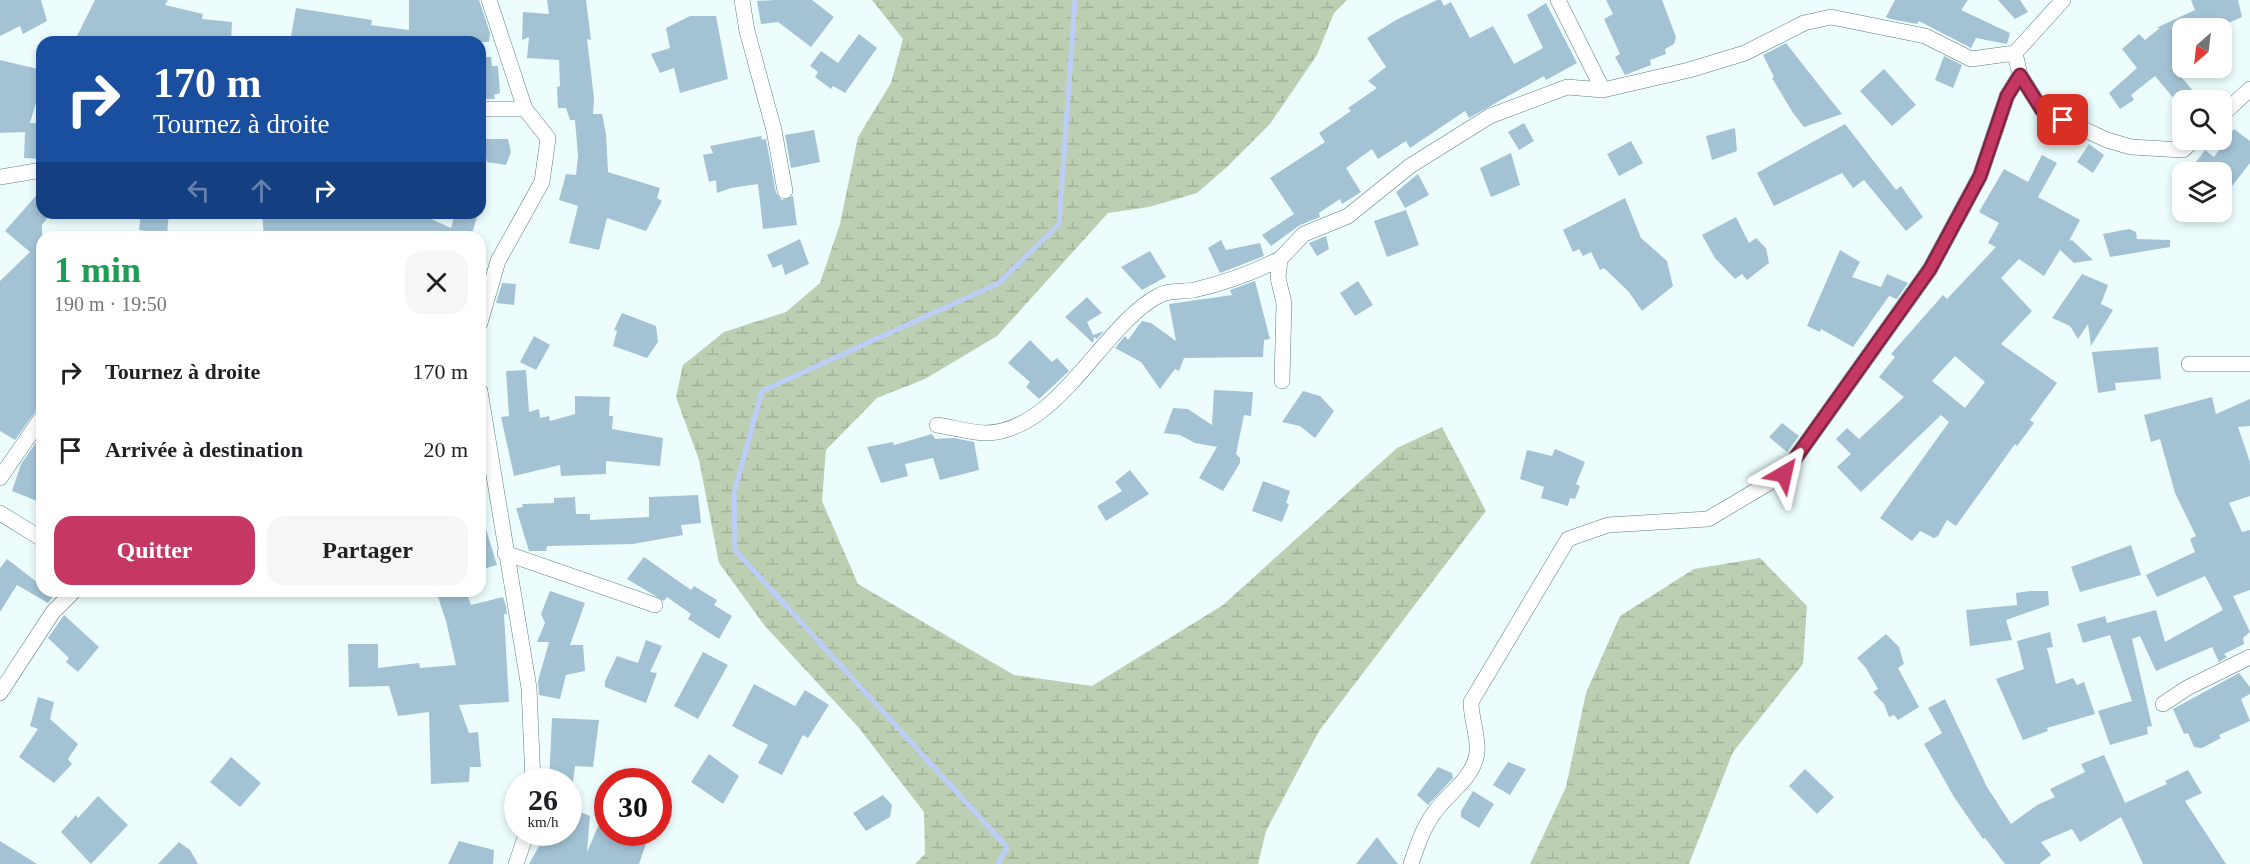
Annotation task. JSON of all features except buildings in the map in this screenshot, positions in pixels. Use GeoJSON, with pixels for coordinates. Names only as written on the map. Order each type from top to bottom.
{"type":"FeatureCollection","features":[{"type":"Feature","properties":{"kind":"street"},"geometry":{"type":"LineString","coordinates":[[486,302],[498,261],[542,182],[548,138],[525,109],[489,0]]}},
{"type":"Feature","properties":{"kind":"street"},"geometry":{"type":"LineString","coordinates":[[742,0],[747,31],[774,130],[785,191]]}},
{"type":"Feature","properties":{"kind":"street"},"geometry":{"type":"LineString","coordinates":[[1557,0],[1603,90]]}},
{"type":"Feature","properties":{"kind":"street"},"geometry":{"type":"LineString","coordinates":[[937,424],[987,433],[1022,423],[1070,383],[1132,316],[1160,295],[1193,290],[1246,276],[1280,259],[1304,234],[1348,216],[1410,166],[1490,116],[1567,87],[1603,90],[1689,70],[1745,52],[1804,23],[1831,17],[1925,36],[1971,59],[2015,52],[2063,0]]}},
{"type":"Feature","properties":{"kind":"street"},"geometry":{"type":"LineString","coordinates":[[2015,52],[2020,75],[2042,110],[2107,140],[2131,147],[2172,149]]}},
{"type":"Feature","properties":{"kind":"street"},"geometry":{"type":"LineString","coordinates":[[1411,864],[1419,840],[1434,812],[1472,771],[1477,751],[1471,722],[1471,702],[1568,539],[1608,525],[1708,519],[1784,474],[1930,269],[1980,176],[2007,96],[2020,75]]}},
{"type":"Feature","properties":{"kind":"street"},"geometry":{"type":"LineString","coordinates":[[2232,106],[2250,89]]}},
{"type":"Feature","properties":{"kind":"street"},"geometry":{"type":"LineString","coordinates":[[486,109],[525,109]]}},
{"type":"Feature","properties":{"kind":"street"},"geometry":{"type":"LineString","coordinates":[[0,177],[36,171]]}},
{"type":"Feature","properties":{"kind":"street"},"geometry":{"type":"LineString","coordinates":[[1280,259],[1278,278],[1284,303],[1282,381]]}},
{"type":"Feature","properties":{"kind":"street"},"geometry":{"type":"LineString","coordinates":[[2189,364],[2250,364]]}},
{"type":"Feature","properties":{"kind":"street"},"geometry":{"type":"LineString","coordinates":[[0,478],[36,426]]}},
{"type":"Feature","properties":{"kind":"street"},"geometry":{"type":"LineString","coordinates":[[486,430],[529,688],[532,768]]}},
{"type":"Feature","properties":{"kind":"street"},"geometry":{"type":"LineString","coordinates":[[0,513],[36,535]]}},
{"type":"Feature","properties":{"kind":"street"},"geometry":{"type":"LineString","coordinates":[[505,553],[655,605]]}},
{"type":"Feature","properties":{"kind":"street"},"geometry":{"type":"LineString","coordinates":[[0,693],[53,612],[68,597]]}},
{"type":"Feature","properties":{"kind":"street"},"geometry":{"type":"LineString","coordinates":[[2163,704],[2187,688],[2250,657]]}},
{"type":"Feature","properties":{"kind":"street"},"geometry":{"type":"LineString","coordinates":[[516,864],[522,846]]}},
{"type":"Feature","properties":{"kind":"green space"},"geometry":{"type":"Polygon","coordinates":[[[872,0],[1347,0],[1334,13],[1317,55],[1270,124],[1197,193],[1149,207],[1108,213],[997,336],[925,379],[877,398],[826,450],[822,501],[858,584],[1014,675],[1092,686],[1223,605],[1397,448],[1442,427],[1486,511],[1319,731],[1266,831],[1258,864],[915,864],[925,854],[924,812],[859,728],[765,626],[719,563],[699,460],[676,397],[683,365],[724,332],[786,312],[820,283],[840,224],[858,137],[891,83],[903,39],[872,0]]]}},
{"type":"Feature","properties":{"kind":"green space"},"geometry":{"type":"Polygon","coordinates":[[[1760,558],[1807,606],[1803,664],[1733,752],[1689,864],[1530,864],[1566,787],[1586,693],[1620,616],[1694,569],[1760,558]]]}},
{"type":"Feature","properties":{"kind":"waterway"},"geometry":{"type":"LineString","coordinates":[[998,864],[1007,847],[735,550],[734,493],[762,391],[999,283],[1059,224],[1075,0]]}},
{"type":"Feature","properties":{"kind":"route"},"geometry":{"type":"LineString","coordinates":[[1784,474],[1930,269],[1980,176],[2007,96],[2020,75],[2042,110],[2063,120]]}}]}
